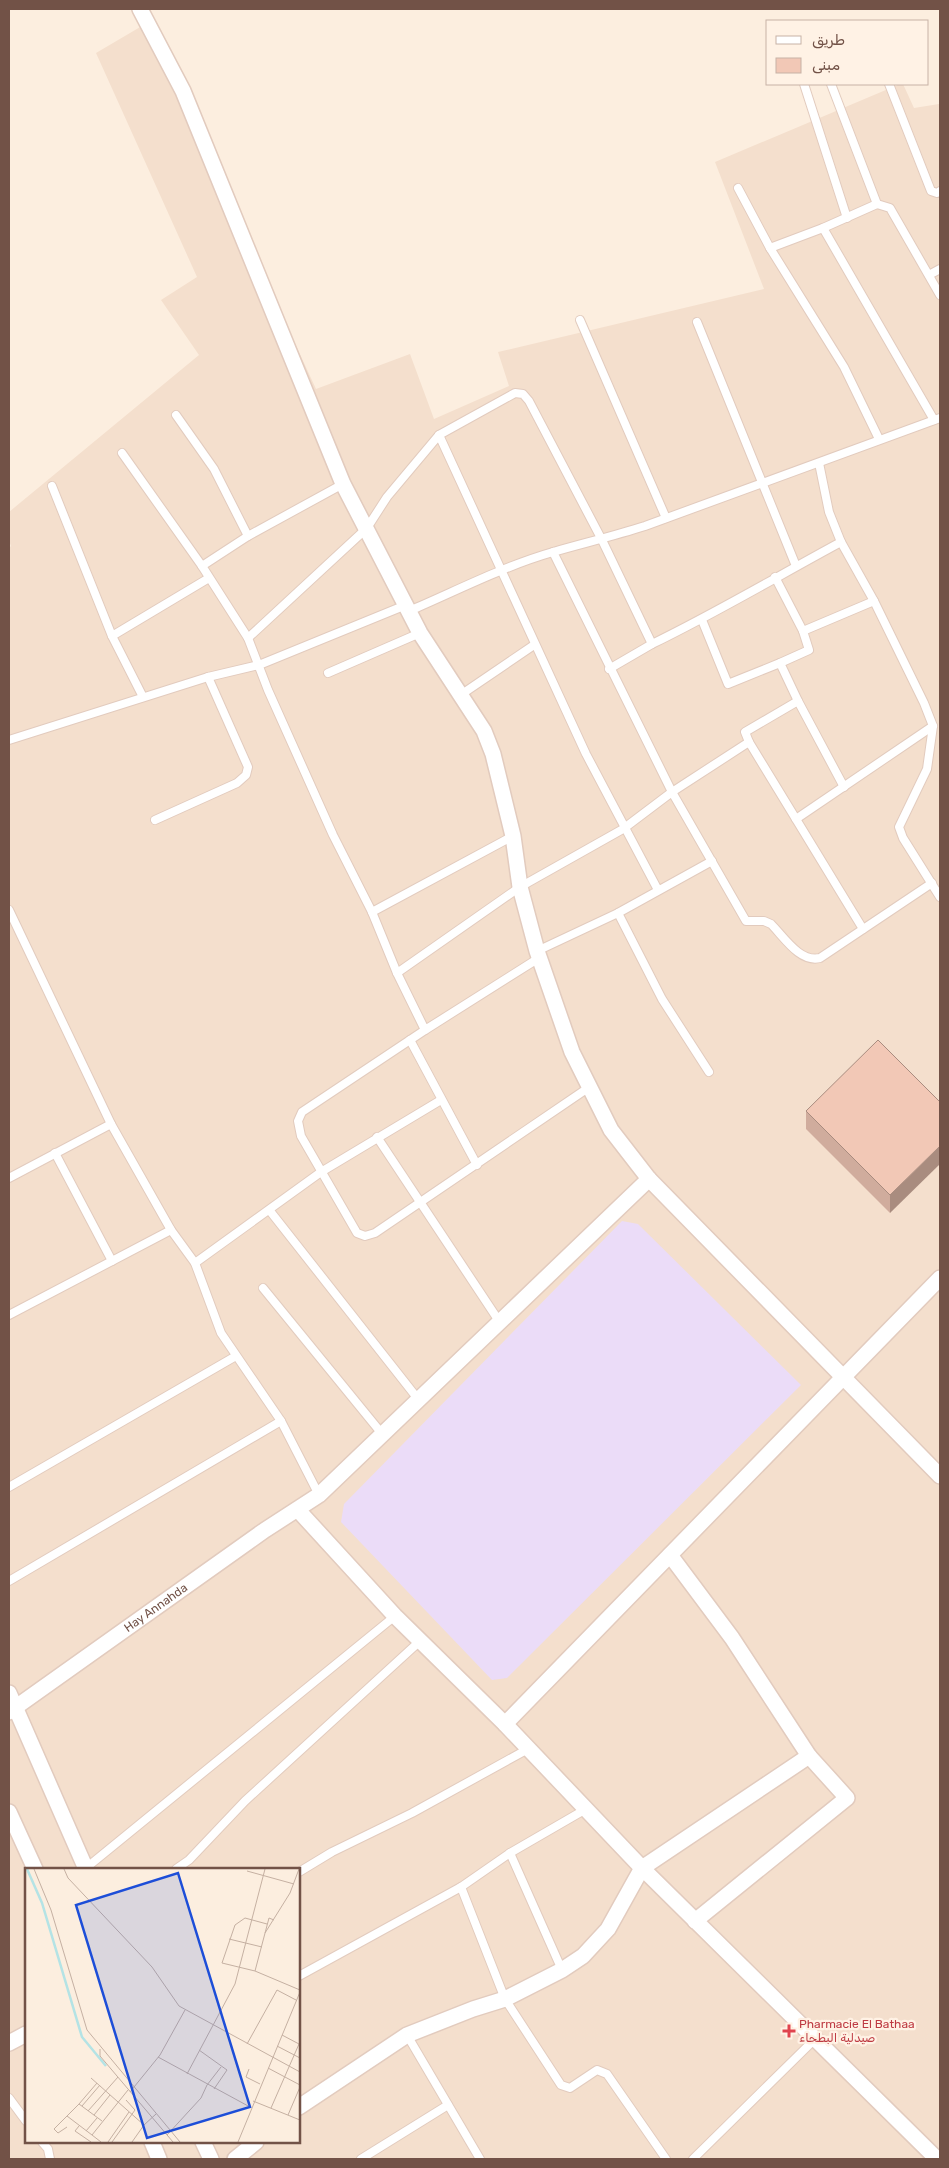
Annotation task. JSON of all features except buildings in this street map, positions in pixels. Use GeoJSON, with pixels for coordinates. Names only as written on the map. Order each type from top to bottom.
{"type":"FeatureCollection","features":[{"type":"Feature","properties":{"kind":"street"},"geometry":{"type":"LineString","coordinates":[[140,9],[183,91],[343,484],[420,633],[462,694],[484,731],[493,754],[513,836],[520,887],[538,954],[572,1052],[588,1088],[611,1130],[649,1178],[940,1476]]}},
{"type":"Feature","properties":{"kind":"street","name":"Hay Annahda"},"geometry":{"type":"LineString","coordinates":[[12,1710],[265,1530],[319,1495],[383,1435],[499,1320],[649,1178]]}},
{"type":"Feature","properties":{"kind":"street"},"geometry":{"type":"LineString","coordinates":[[505,1724],[940,1278]]}},
{"type":"Feature","properties":{"kind":"street"},"geometry":{"type":"LineString","coordinates":[[298,1510],[395,1616],[505,1724],[642,1868],[937,2159]]}},
{"type":"Feature","properties":{"kind":"street"},"geometry":{"type":"LineString","coordinates":[[670,1555],[732,1638],[809,1756],[845,1794],[845,1801],[785,1846],[695,1921]]}},
{"type":"Feature","properties":{"kind":"street"},"geometry":{"type":"LineString","coordinates":[[9,1693],[12,1710],[86,1868]]}},
{"type":"Feature","properties":{"kind":"street"},"geometry":{"type":"LineString","coordinates":[[300,2106],[407,2035],[472,2009],[505,1999],[562,1970],[583,1956],[608,1929],[642,1868],[809,1756]]}},
{"type":"Feature","properties":{"kind":"street"},"geometry":{"type":"LineString","coordinates":[[9,1812],[35,1868]]}},
{"type":"Feature","properties":{"kind":"street"},"geometry":{"type":"LineString","coordinates":[[9,2043],[25,2035]]}},
{"type":"Feature","properties":{"kind":"street"},"geometry":{"type":"LineString","coordinates":[[152,2143],[159,2159]]}},
{"type":"Feature","properties":{"kind":"street"},"geometry":{"type":"LineString","coordinates":[[203,2143],[211,2159]]}},
{"type":"Feature","properties":{"kind":"street"},"geometry":{"type":"LineString","coordinates":[[235,2159],[255,2143]]}},
{"type":"Feature","properties":{"kind":"lane"},"geometry":{"type":"LineString","coordinates":[[804,85],[848,218]]}},
{"type":"Feature","properties":{"kind":"lane"},"geometry":{"type":"LineString","coordinates":[[830,85],[878,204]]}},
{"type":"Feature","properties":{"kind":"lane"},"geometry":{"type":"LineString","coordinates":[[889,85],[931,191],[936,193],[940,191]]}},
{"type":"Feature","properties":{"kind":"lane"},"geometry":{"type":"LineString","coordinates":[[738,188],[770,248],[844,367],[879,439]]}},
{"type":"Feature","properties":{"kind":"lane"},"geometry":{"type":"LineString","coordinates":[[770,248],[848,218],[878,204],[890,208],[940,296]]}},
{"type":"Feature","properties":{"kind":"lane"},"geometry":{"type":"LineString","coordinates":[[9,740],[208,677],[259,665],[553,552],[602,540],[762,485],[879,439],[937,419],[823,228]]}},
{"type":"Feature","properties":{"kind":"lane"},"geometry":{"type":"LineString","coordinates":[[929,276],[940,269]]}},
{"type":"Feature","properties":{"kind":"lane"},"geometry":{"type":"LineString","coordinates":[[580,320],[666,518]]}},
{"type":"Feature","properties":{"kind":"lane"},"geometry":{"type":"LineString","coordinates":[[698,322],[796,566]]}},
{"type":"Feature","properties":{"kind":"lane"},"geometry":{"type":"LineString","coordinates":[[248,638],[367,528],[387,497],[438,435],[515,393],[523,394],[529,401],[602,540],[652,644]]}},
{"type":"Feature","properties":{"kind":"lane"},"geometry":{"type":"LineString","coordinates":[[176,416],[214,469],[248,536]]}},
{"type":"Feature","properties":{"kind":"lane"},"geometry":{"type":"LineString","coordinates":[[438,435],[534,645],[624,829],[658,890]]}},
{"type":"Feature","properties":{"kind":"lane"},"geometry":{"type":"LineString","coordinates":[[122,453],[202,566],[248,638],[333,835],[372,912],[397,973],[425,1030]]}},
{"type":"Feature","properties":{"kind":"lane"},"geometry":{"type":"LineString","coordinates":[[819,463],[829,512],[841,542],[874,601],[924,703],[933,726],[927,769],[899,827],[902,838],[940,897]]}},
{"type":"Feature","properties":{"kind":"lane"},"geometry":{"type":"LineString","coordinates":[[202,566],[248,536],[343,484]]}},
{"type":"Feature","properties":{"kind":"lane"},"geometry":{"type":"LineString","coordinates":[[52,486],[112,636],[143,697]]}},
{"type":"Feature","properties":{"kind":"lane"},"geometry":{"type":"LineString","coordinates":[[609,669],[652,644],[702,620],[775,577],[841,542]]}},
{"type":"Feature","properties":{"kind":"lane"},"geometry":{"type":"LineString","coordinates":[[553,552],[609,669],[672,792],[742,918],[746,921],[764,921],[771,924],[804,957],[813,960],[820,958],[932,883]]}},
{"type":"Feature","properties":{"kind":"lane"},"geometry":{"type":"LineString","coordinates":[[702,620],[728,684],[809,650],[803,631],[775,577]]}},
{"type":"Feature","properties":{"kind":"lane"},"geometry":{"type":"LineString","coordinates":[[112,636],[209,578]]}},
{"type":"Feature","properties":{"kind":"lane"},"geometry":{"type":"LineString","coordinates":[[803,631],[874,601]]}},
{"type":"Feature","properties":{"kind":"lane"},"geometry":{"type":"LineString","coordinates":[[328,673],[420,633]]}},
{"type":"Feature","properties":{"kind":"lane"},"geometry":{"type":"LineString","coordinates":[[462,694],[534,645]]}},
{"type":"Feature","properties":{"kind":"lane"},"geometry":{"type":"LineString","coordinates":[[780,663],[844,788]]}},
{"type":"Feature","properties":{"kind":"lane"},"geometry":{"type":"LineString","coordinates":[[155,820],[237,783],[246,774],[248,767],[208,677]]}},
{"type":"Feature","properties":{"kind":"lane"},"geometry":{"type":"LineString","coordinates":[[798,701],[745,732],[749,742],[863,929]]}},
{"type":"Feature","properties":{"kind":"lane"},"geometry":{"type":"LineString","coordinates":[[796,819],[933,726]]}},
{"type":"Feature","properties":{"kind":"lane"},"geometry":{"type":"LineString","coordinates":[[397,973],[520,887],[624,829],[672,792],[749,742]]}},
{"type":"Feature","properties":{"kind":"lane"},"geometry":{"type":"LineString","coordinates":[[372,912],[513,836]]}},
{"type":"Feature","properties":{"kind":"lane"},"geometry":{"type":"LineString","coordinates":[[588,1088],[375,1233],[365,1236],[356,1234],[301,1136],[298,1121],[302,1112],[538,954],[618,913],[712,861]]}},
{"type":"Feature","properties":{"kind":"lane"},"geometry":{"type":"LineString","coordinates":[[9,910],[111,1124],[172,1230],[195,1263],[220,1333],[281,1421],[319,1495]]}},
{"type":"Feature","properties":{"kind":"lane"},"geometry":{"type":"LineString","coordinates":[[618,913],[662,999],[709,1072]]}},
{"type":"Feature","properties":{"kind":"lane"},"geometry":{"type":"LineString","coordinates":[[410,1040],[477,1165]]}},
{"type":"Feature","properties":{"kind":"lane"},"geometry":{"type":"LineString","coordinates":[[195,1263],[270,1211],[321,1172],[376,1137],[441,1100]]}},
{"type":"Feature","properties":{"kind":"lane"},"geometry":{"type":"LineString","coordinates":[[9,1178],[111,1124]]}},
{"type":"Feature","properties":{"kind":"lane"},"geometry":{"type":"LineString","coordinates":[[376,1137],[499,1320]]}},
{"type":"Feature","properties":{"kind":"lane"},"geometry":{"type":"LineString","coordinates":[[55,1153],[112,1260]]}},
{"type":"Feature","properties":{"kind":"lane"},"geometry":{"type":"LineString","coordinates":[[270,1211],[418,1399]]}},
{"type":"Feature","properties":{"kind":"lane"},"geometry":{"type":"LineString","coordinates":[[9,1315],[172,1230]]}},
{"type":"Feature","properties":{"kind":"lane"},"geometry":{"type":"LineString","coordinates":[[263,1288],[383,1435]]}},
{"type":"Feature","properties":{"kind":"lane"},"geometry":{"type":"LineString","coordinates":[[9,1487],[236,1356]]}},
{"type":"Feature","properties":{"kind":"lane"},"geometry":{"type":"LineString","coordinates":[[9,1581],[281,1421]]}},
{"type":"Feature","properties":{"kind":"lane"},"geometry":{"type":"LineString","coordinates":[[86,1868],[395,1616]]}},
{"type":"Feature","properties":{"kind":"lane"},"geometry":{"type":"LineString","coordinates":[[177,1868],[189,1860],[245,1801],[420,1641]]}},
{"type":"Feature","properties":{"kind":"lane"},"geometry":{"type":"LineString","coordinates":[[300,1871],[332,1852],[412,1813],[528,1749]]}},
{"type":"Feature","properties":{"kind":"lane"},"geometry":{"type":"LineString","coordinates":[[300,1975],[460,1886],[586,1809]]}},
{"type":"Feature","properties":{"kind":"lane"},"geometry":{"type":"LineString","coordinates":[[510,1854],[562,1970]]}},
{"type":"Feature","properties":{"kind":"lane"},"geometry":{"type":"LineString","coordinates":[[460,1886],[505,1999],[561,2085],[570,2088],[597,2070],[602,2070],[607,2074],[666,2159]]}},
{"type":"Feature","properties":{"kind":"lane"},"geometry":{"type":"LineString","coordinates":[[407,2035],[480,2159]]}},
{"type":"Feature","properties":{"kind":"lane"},"geometry":{"type":"LineString","coordinates":[[693,2159],[816,2039]]}},
{"type":"Feature","properties":{"kind":"lane"},"geometry":{"type":"LineString","coordinates":[[9,2098],[25,2120]]}},
{"type":"Feature","properties":{"kind":"lane"},"geometry":{"type":"LineString","coordinates":[[361,2159],[448,2105]]}},
{"type":"Feature","properties":{"kind":"lane"},"geometry":{"type":"LineString","coordinates":[[43,2143],[48,2149],[50,2159]]}},
{"type":"Feature","properties":{"kind":"shaded area"},"geometry":{"type":"Polygon","coordinates":[[[147,23],[316,389],[410,354],[434,419],[509,386],[498,352],[764,289],[715,162],[898,85],[903,85],[914,108],[939,104],[940,2159],[9,2159],[9,548],[11,546],[9,541],[9,512],[199,355],[161,300],[197,277],[96,53],[147,23]]]}},
{"type":"Feature","properties":{"kind":"shaded area"},"geometry":{"type":"Polygon","coordinates":[[[622,1221],[638,1224],[801,1385],[507,1678],[492,1680],[341,1522],[344,1504],[622,1221]]]}},
{"type":"Feature","properties":{"kind":"place","name":"Pharmacie El Bathaa صيدلية البطحاء"},"geometry":{"type":"Point","coordinates":[789,2031]}}]}
